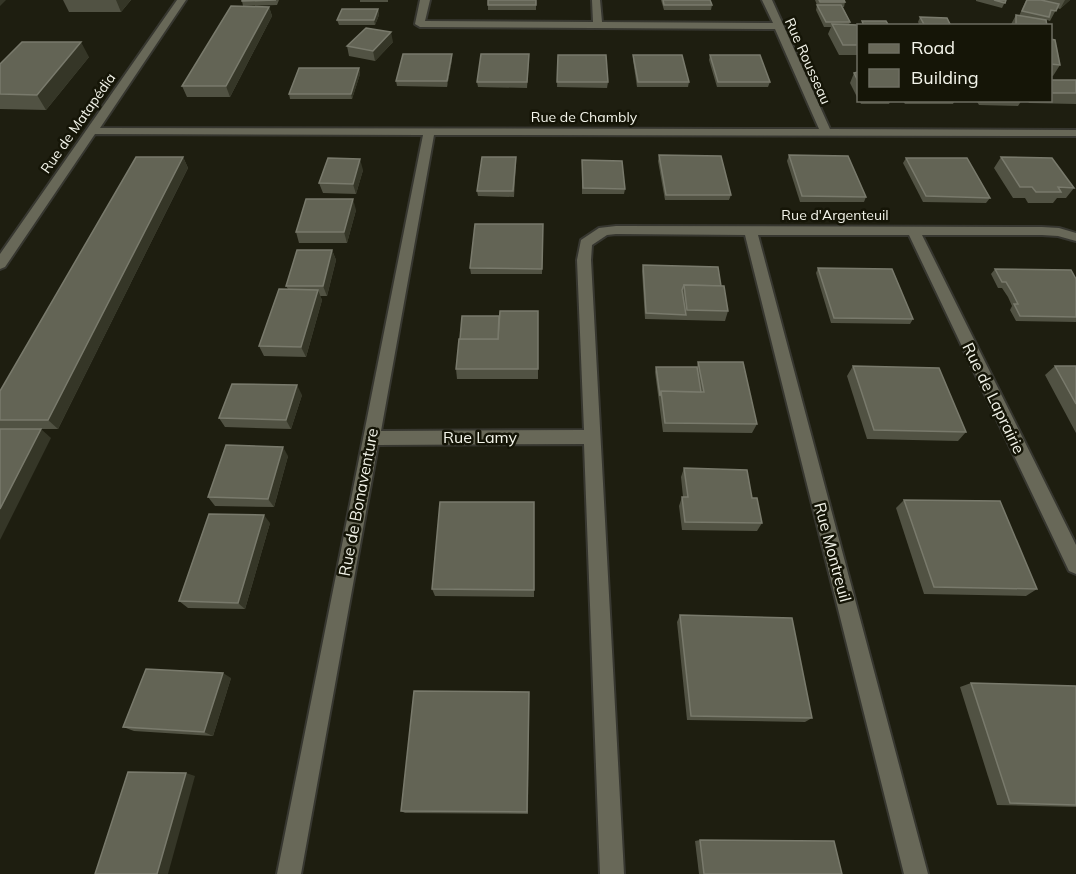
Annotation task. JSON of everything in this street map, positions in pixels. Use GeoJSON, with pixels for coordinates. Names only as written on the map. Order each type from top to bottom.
{"type":"FeatureCollection","features":[{"type":"Feature","properties":{"kind":"street","name":"Rue de Matapédia"},"geometry":{"type":"LineString","coordinates":[[0,264],[182,0]]}},
{"type":"Feature","properties":{"kind":"street"},"geometry":{"type":"LineString","coordinates":[[425,0],[420,24],[778,26]]}},
{"type":"Feature","properties":{"kind":"street"},"geometry":{"type":"LineString","coordinates":[[596,0],[598,25]]}},
{"type":"Feature","properties":{"kind":"street","name":"Rue Rousseau"},"geometry":{"type":"LineString","coordinates":[[767,0],[826,133]]}},
{"type":"Feature","properties":{"kind":"street","name":"Rue de Chambly"},"geometry":{"type":"LineString","coordinates":[[92,130],[1076,133]]}},
{"type":"Feature","properties":{"kind":"street","name":"Rue de Bonaventure"},"geometry":{"type":"LineString","coordinates":[[289,874],[429,131]]}},
{"type":"Feature","properties":{"kind":"street","name":"Rue Montreuil"},"geometry":{"type":"LineString","coordinates":[[750,230],[916,874]]}},
{"type":"Feature","properties":{"kind":"street","name":"Rue de Laprairie"},"geometry":{"type":"LineString","coordinates":[[913,230],[1076,565]]}},
{"type":"Feature","properties":{"kind":"street","name":"Rue d'Argenteuil"},"geometry":{"type":"LineString","coordinates":[[591,437],[584,250],[586,243],[604,231],[1042,231],[1059,232],[1076,237]]}},
{"type":"Feature","properties":{"kind":"street"},"geometry":{"type":"LineString","coordinates":[[591,437],[612,874]]}},
{"type":"Feature","properties":{"kind":"street","name":"Rue Lamy"},"geometry":{"type":"LineString","coordinates":[[370,438],[591,437]]}},
{"type":"Feature","properties":{"kind":"building"},"geometry":{"type":"Polygon","coordinates":[[[488,0],[536,0],[536,5],[488,5],[488,0]]]}},
{"type":"Feature","properties":{"kind":"building"},"geometry":{"type":"Polygon","coordinates":[[[663,0],[710,0],[712,5],[664,5],[663,0]]]}},
{"type":"Feature","properties":{"kind":"building"},"geometry":{"type":"Polygon","coordinates":[[[819,0],[844,0],[845,2],[820,2],[819,0]]]}},
{"type":"Feature","properties":{"kind":"building"},"geometry":{"type":"Polygon","coordinates":[[[1027,0],[1059,4],[1056,11],[1051,10],[1049,17],[1022,11],[1027,0]]]}},
{"type":"Feature","properties":{"kind":"building"},"geometry":{"type":"Polygon","coordinates":[[[817,5],[841,5],[850,22],[826,22],[817,5]]]}},
{"type":"Feature","properties":{"kind":"building"},"geometry":{"type":"Polygon","coordinates":[[[231,6],[269,7],[226,86],[182,86],[231,6]]]}},
{"type":"Feature","properties":{"kind":"building"},"geometry":{"type":"Polygon","coordinates":[[[342,9],[378,9],[374,20],[337,20],[342,9]]]}},
{"type":"Feature","properties":{"kind":"building"},"geometry":{"type":"Polygon","coordinates":[[[1016,15],[1046,20],[1047,24],[1016,24],[1016,15]]]}},
{"type":"Feature","properties":{"kind":"building"},"geometry":{"type":"Polygon","coordinates":[[[920,17],[947,18],[950,24],[924,24],[920,17]]]}},
{"type":"Feature","properties":{"kind":"building"},"geometry":{"type":"Polygon","coordinates":[[[862,21],[886,21],[888,24],[863,24],[862,21]]]}},
{"type":"Feature","properties":{"kind":"building"},"geometry":{"type":"Polygon","coordinates":[[[832,24],[857,25],[857,45],[843,45],[832,24]]]}},
{"type":"Feature","properties":{"kind":"building"},"geometry":{"type":"Polygon","coordinates":[[[366,28],[391,32],[373,51],[347,46],[366,28]]]}},
{"type":"Feature","properties":{"kind":"building"},"geometry":{"type":"Polygon","coordinates":[[[1052,39],[1055,40],[1060,65],[1052,64],[1052,39]]]}},
{"type":"Feature","properties":{"kind":"building"},"geometry":{"type":"Polygon","coordinates":[[[22,42],[81,42],[37,95],[0,94],[0,64],[22,42]]]}},
{"type":"Feature","properties":{"kind":"building"},"geometry":{"type":"Polygon","coordinates":[[[403,54],[452,54],[447,81],[396,81],[403,54]]]}},
{"type":"Feature","properties":{"kind":"building"},"geometry":{"type":"Polygon","coordinates":[[[481,54],[529,54],[527,82],[477,82],[481,54]]]}},
{"type":"Feature","properties":{"kind":"building"},"geometry":{"type":"Polygon","coordinates":[[[558,55],[606,55],[608,82],[557,82],[558,55]]]}},
{"type":"Feature","properties":{"kind":"building"},"geometry":{"type":"Polygon","coordinates":[[[633,55],[682,55],[689,82],[638,82],[633,55]]]}},
{"type":"Feature","properties":{"kind":"building"},"geometry":{"type":"Polygon","coordinates":[[[710,55],[760,55],[770,82],[718,82],[710,55]]]}},
{"type":"Feature","properties":{"kind":"building"},"geometry":{"type":"Polygon","coordinates":[[[299,68],[359,68],[351,94],[289,94],[299,68]]]}},
{"type":"Feature","properties":{"kind":"building"},"geometry":{"type":"Polygon","coordinates":[[[1052,80],[1076,80],[1076,93],[1052,93],[1052,80]]]}},
{"type":"Feature","properties":{"kind":"building"},"geometry":{"type":"Polygon","coordinates":[[[659,155],[721,156],[731,195],[666,195],[659,155]]]}},
{"type":"Feature","properties":{"kind":"building"},"geometry":{"type":"Polygon","coordinates":[[[789,155],[848,156],[866,197],[802,196],[789,155]]]}},
{"type":"Feature","properties":{"kind":"building"},"geometry":{"type":"Polygon","coordinates":[[[136,157],[183,157],[48,420],[0,420],[0,391],[136,157]]]}},
{"type":"Feature","properties":{"kind":"building"},"geometry":{"type":"Polygon","coordinates":[[[482,157],[516,157],[513,191],[477,191],[482,157]]]}},
{"type":"Feature","properties":{"kind":"building"},"geometry":{"type":"Polygon","coordinates":[[[1001,157],[1052,158],[1074,188],[1058,187],[1061,192],[1036,192],[1032,187],[1020,187],[1001,157]]]}},
{"type":"Feature","properties":{"kind":"building"},"geometry":{"type":"Polygon","coordinates":[[[328,158],[360,159],[353,184],[319,183],[328,158]]]}},
{"type":"Feature","properties":{"kind":"building"},"geometry":{"type":"Polygon","coordinates":[[[906,158],[967,158],[990,198],[926,196],[906,158]]]}},
{"type":"Feature","properties":{"kind":"building"},"geometry":{"type":"Polygon","coordinates":[[[582,160],[622,161],[625,189],[583,188],[582,160]]]}},
{"type":"Feature","properties":{"kind":"building"},"geometry":{"type":"Polygon","coordinates":[[[306,199],[353,199],[344,232],[296,232],[306,199]]]}},
{"type":"Feature","properties":{"kind":"building"},"geometry":{"type":"Polygon","coordinates":[[[475,224],[543,224],[542,269],[470,268],[475,224]]]}},
{"type":"Feature","properties":{"kind":"building"},"geometry":{"type":"Polygon","coordinates":[[[297,250],[332,250],[323,286],[286,286],[297,250]]]}},
{"type":"Feature","properties":{"kind":"building"},"geometry":{"type":"Polygon","coordinates":[[[643,265],[718,267],[721,286],[684,285],[682,290],[686,315],[646,313],[643,265]]]}},
{"type":"Feature","properties":{"kind":"building"},"geometry":{"type":"Polygon","coordinates":[[[818,268],[892,269],[913,319],[834,318],[818,268]]]}},
{"type":"Feature","properties":{"kind":"building"},"geometry":{"type":"Polygon","coordinates":[[[995,269],[1071,270],[1076,279],[1076,317],[1020,316],[1014,304],[1018,304],[1012,292],[1006,282],[1002,282],[995,269]]]}},
{"type":"Feature","properties":{"kind":"building"},"geometry":{"type":"Polygon","coordinates":[[[684,285],[724,286],[728,311],[687,310],[684,285]]]}},
{"type":"Feature","properties":{"kind":"building"},"geometry":{"type":"Polygon","coordinates":[[[279,289],[318,290],[301,347],[259,346],[279,289]]]}},
{"type":"Feature","properties":{"kind":"building"},"geometry":{"type":"Polygon","coordinates":[[[500,311],[538,311],[538,369],[456,369],[459,339],[498,339],[500,311]]]}},
{"type":"Feature","properties":{"kind":"building"},"geometry":{"type":"Polygon","coordinates":[[[462,316],[499,316],[498,339],[460,339],[462,316]]]}},
{"type":"Feature","properties":{"kind":"building"},"geometry":{"type":"Polygon","coordinates":[[[698,362],[743,362],[757,424],[665,423],[661,391],[704,392],[698,362]]]}},
{"type":"Feature","properties":{"kind":"building"},"geometry":{"type":"Polygon","coordinates":[[[853,366],[939,368],[966,432],[874,430],[853,366]]]}},
{"type":"Feature","properties":{"kind":"building"},"geometry":{"type":"Polygon","coordinates":[[[1055,366],[1076,366],[1076,404],[1055,366]]]}},
{"type":"Feature","properties":{"kind":"building"},"geometry":{"type":"Polygon","coordinates":[[[656,367],[697,367],[701,392],[661,391],[660,396],[656,367]]]}},
{"type":"Feature","properties":{"kind":"building"},"geometry":{"type":"Polygon","coordinates":[[[232,384],[297,385],[286,420],[219,418],[232,384]]]}},
{"type":"Feature","properties":{"kind":"building"},"geometry":{"type":"Polygon","coordinates":[[[0,429],[41,429],[0,509],[0,429]]]}},
{"type":"Feature","properties":{"kind":"building"},"geometry":{"type":"Polygon","coordinates":[[[226,445],[283,447],[268,499],[208,497],[226,445]]]}},
{"type":"Feature","properties":{"kind":"building"},"geometry":{"type":"Polygon","coordinates":[[[684,468],[747,470],[752,498],[757,498],[762,523],[685,522],[682,497],[688,497],[684,468]]]}},
{"type":"Feature","properties":{"kind":"building"},"geometry":{"type":"Polygon","coordinates":[[[904,500],[1000,501],[1037,589],[934,587],[904,500]]]}},
{"type":"Feature","properties":{"kind":"building"},"geometry":{"type":"Polygon","coordinates":[[[440,502],[534,502],[534,590],[432,589],[440,502]]]}},
{"type":"Feature","properties":{"kind":"building"},"geometry":{"type":"Polygon","coordinates":[[[209,514],[264,515],[238,603],[179,601],[209,514]]]}},
{"type":"Feature","properties":{"kind":"building"},"geometry":{"type":"Polygon","coordinates":[[[680,615],[792,618],[812,718],[691,716],[680,615]]]}},
{"type":"Feature","properties":{"kind":"building"},"geometry":{"type":"Polygon","coordinates":[[[146,669],[223,673],[204,732],[123,727],[146,669]]]}},
{"type":"Feature","properties":{"kind":"building"},"geometry":{"type":"Polygon","coordinates":[[[971,683],[1076,686],[1076,805],[1010,803],[971,683]]]}},
{"type":"Feature","properties":{"kind":"building"},"geometry":{"type":"Polygon","coordinates":[[[414,691],[529,692],[527,812],[401,811],[414,691]]]}},
{"type":"Feature","properties":{"kind":"building"},"geometry":{"type":"Polygon","coordinates":[[[128,772],[186,773],[157,874],[95,874],[128,772]]]}},
{"type":"Feature","properties":{"kind":"building"},"geometry":{"type":"Polygon","coordinates":[[[700,840],[834,841],[842,874],[704,874],[700,840]]]}}]}
